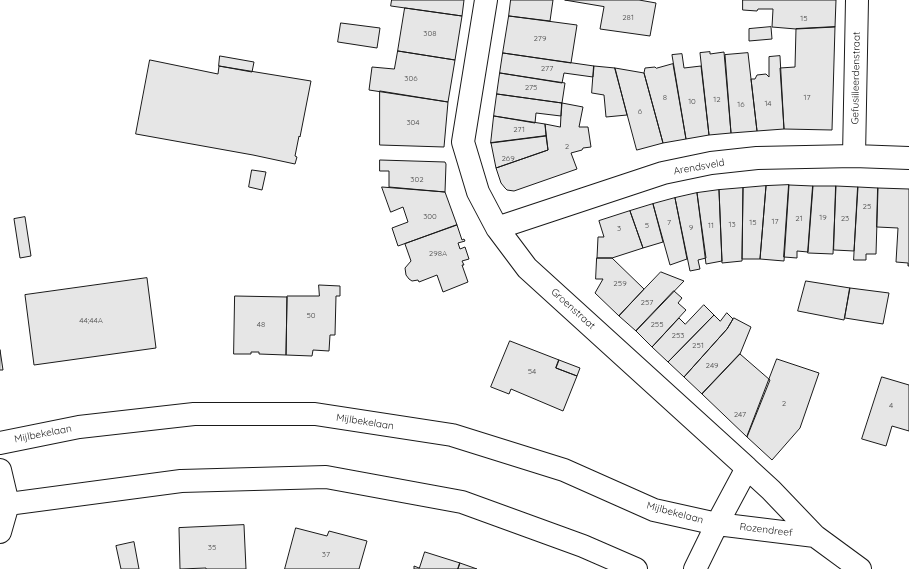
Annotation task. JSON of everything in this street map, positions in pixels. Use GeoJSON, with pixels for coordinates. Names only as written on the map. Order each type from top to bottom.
{"type":"FeatureCollection","features":[{"type":"Feature","properties":{"kind":"street","name":"Groenstraat"},"geometry":{"type":"LineString","coordinates":[[486,0],[463,142],[478,192],[497,228],[527,268],[747,468]]}},
{"type":"Feature","properties":{"kind":"street","name":"Gefusilleerdenstraat"},"geometry":{"type":"LineString","coordinates":[[854,156],[857,0]]}},
{"type":"Feature","properties":{"kind":"street","name":"Arendsveld"},"geometry":{"type":"LineString","coordinates":[[497,228],[663,173],[710,163],[757,158],[854,156],[909,158]]}},
{"type":"Feature","properties":{"kind":"street","name":"Mijlbekelaan"},"geometry":{"type":"LineString","coordinates":[[0,443],[79,427],[194,414],[315,414],[452,435],[564,470],[654,510],[717,524]]}},
{"type":"Feature","properties":{"kind":"street"},"geometry":{"type":"LineString","coordinates":[[695,569],[747,468]]}},
{"type":"Feature","properties":{"kind":"street","name":"Rozendreef"},"geometry":{"type":"LineString","coordinates":[[747,468],[772,490],[815,536],[860,569]]}},
{"type":"Feature","properties":{"kind":"street"},"geometry":{"type":"LineString","coordinates":[[0,470],[4,504],[0,532]]}},
{"type":"Feature","properties":{"kind":"street"},"geometry":{"type":"LineString","coordinates":[[4,504],[181,481],[326,477],[462,502],[584,546],[636,569]]}},
{"type":"Feature","properties":{"kind":"street","name":"Rozendreef"},"geometry":{"type":"LineString","coordinates":[[717,524],[815,536]]}},
{"type":"Feature","properties":{"kind":"building"},"geometry":{"type":"Polygon","coordinates":[[[392,0],[464,0],[462,16],[391,6],[392,0]]]}},
{"type":"Feature","properties":{"kind":"building"},"geometry":{"type":"Polygon","coordinates":[[[511,0],[553,0],[550,21],[509,16],[511,0]]]}},
{"type":"Feature","properties":{"kind":"building"},"geometry":{"type":"Polygon","coordinates":[[[565,0],[639,0],[656,3],[650,36],[600,29],[604,7],[565,0]]]}},
{"type":"Feature","properties":{"kind":"building"},"geometry":{"type":"Polygon","coordinates":[[[743,0],[836,0],[835,27],[796,29],[772,27],[773,9],[758,9],[757,11],[743,10],[743,0]]]}},
{"type":"Feature","properties":{"kind":"building"},"geometry":{"type":"Polygon","coordinates":[[[405,8],[462,16],[455,60],[398,51],[405,8]]]}},
{"type":"Feature","properties":{"kind":"building"},"geometry":{"type":"Polygon","coordinates":[[[509,16],[577,25],[571,63],[503,53],[509,16]]]}},
{"type":"Feature","properties":{"kind":"building"},"geometry":{"type":"Polygon","coordinates":[[[341,23],[380,28],[377,48],[338,42],[341,23]]]}},
{"type":"Feature","properties":{"kind":"building"},"geometry":{"type":"Polygon","coordinates":[[[771,27],[772,39],[749,41],[749,29],[771,27]]]}},
{"type":"Feature","properties":{"kind":"building"},"geometry":{"type":"Polygon","coordinates":[[[835,27],[832,130],[784,129],[780,68],[795,67],[796,29],[835,27]]]}},
{"type":"Feature","properties":{"kind":"building"},"geometry":{"type":"Polygon","coordinates":[[[398,51],[455,60],[448,102],[369,90],[372,67],[394,69],[398,51]]]}},
{"type":"Feature","properties":{"kind":"building"},"geometry":{"type":"Polygon","coordinates":[[[710,52],[710,54],[724,52],[731,133],[709,135],[700,53],[710,52]]]}},
{"type":"Feature","properties":{"kind":"building"},"geometry":{"type":"Polygon","coordinates":[[[503,53],[594,66],[593,77],[564,73],[562,83],[500,73],[503,53]]]}},
{"type":"Feature","properties":{"kind":"building"},"geometry":{"type":"Polygon","coordinates":[[[748,53],[757,131],[731,133],[725,55],[748,53]]]}},
{"type":"Feature","properties":{"kind":"building"},"geometry":{"type":"Polygon","coordinates":[[[682,54],[684,68],[701,66],[709,135],[686,139],[672,55],[682,54]]]}},
{"type":"Feature","properties":{"kind":"building"},"geometry":{"type":"Polygon","coordinates":[[[220,56],[254,62],[252,72],[219,66],[220,56]]]}},
{"type":"Feature","properties":{"kind":"building"},"geometry":{"type":"Polygon","coordinates":[[[780,56],[784,129],[757,131],[751,79],[755,79],[757,75],[766,74],[769,77],[769,57],[780,56]]]}},
{"type":"Feature","properties":{"kind":"building"},"geometry":{"type":"Polygon","coordinates":[[[150,60],[218,74],[219,66],[311,81],[295,156],[297,157],[295,164],[136,134],[150,60]]]}},
{"type":"Feature","properties":{"kind":"building"},"geometry":{"type":"Polygon","coordinates":[[[673,64],[686,139],[663,143],[644,73],[645,68],[656,68],[673,64]]]}},
{"type":"Feature","properties":{"kind":"building"},"geometry":{"type":"Polygon","coordinates":[[[594,66],[615,68],[627,115],[606,117],[604,95],[592,93],[594,66]]]}},
{"type":"Feature","properties":{"kind":"building"},"geometry":{"type":"Polygon","coordinates":[[[615,68],[644,73],[663,143],[637,150],[615,68]]]}},
{"type":"Feature","properties":{"kind":"building"},"geometry":{"type":"Polygon","coordinates":[[[500,73],[565,83],[562,103],[497,94],[500,73]]]}},
{"type":"Feature","properties":{"kind":"building"},"geometry":{"type":"Polygon","coordinates":[[[380,91],[448,102],[444,147],[380,145],[380,91]]]}},
{"type":"Feature","properties":{"kind":"building"},"geometry":{"type":"Polygon","coordinates":[[[497,94],[562,103],[561,116],[536,113],[535,123],[494,116],[497,94]]]}},
{"type":"Feature","properties":{"kind":"building"},"geometry":{"type":"Polygon","coordinates":[[[562,103],[583,107],[579,127],[588,127],[591,147],[583,148],[582,150],[571,153],[577,169],[514,191],[507,190],[501,183],[496,168],[548,150],[545,124],[560,127],[562,103]]]}},
{"type":"Feature","properties":{"kind":"building"},"geometry":{"type":"Polygon","coordinates":[[[494,116],[545,124],[546,136],[491,143],[494,116]]]}},
{"type":"Feature","properties":{"kind":"building"},"geometry":{"type":"Polygon","coordinates":[[[546,136],[548,150],[496,168],[491,143],[546,136]]]}},
{"type":"Feature","properties":{"kind":"building"},"geometry":{"type":"Polygon","coordinates":[[[380,160],[445,162],[445,192],[389,187],[389,171],[380,171],[380,160]]]}},
{"type":"Feature","properties":{"kind":"building"},"geometry":{"type":"Polygon","coordinates":[[[252,170],[266,172],[262,190],[249,187],[252,170]]]}},
{"type":"Feature","properties":{"kind":"building"},"geometry":{"type":"Polygon","coordinates":[[[789,185],[784,261],[760,259],[766,186],[789,185]]]}},
{"type":"Feature","properties":{"kind":"building"},"geometry":{"type":"Polygon","coordinates":[[[789,185],[813,186],[808,252],[797,251],[797,258],[784,257],[789,185]]]}},
{"type":"Feature","properties":{"kind":"building"},"geometry":{"type":"Polygon","coordinates":[[[766,186],[760,259],[742,259],[743,188],[766,186]]]}},
{"type":"Feature","properties":{"kind":"building"},"geometry":{"type":"Polygon","coordinates":[[[813,186],[836,186],[833,254],[808,253],[813,186]]]}},
{"type":"Feature","properties":{"kind":"building"},"geometry":{"type":"Polygon","coordinates":[[[836,186],[858,187],[854,251],[834,250],[836,186]]]}},
{"type":"Feature","properties":{"kind":"building"},"geometry":{"type":"Polygon","coordinates":[[[382,187],[445,192],[457,225],[398,246],[392,228],[408,222],[403,207],[391,212],[382,187]]]}},
{"type":"Feature","properties":{"kind":"building"},"geometry":{"type":"Polygon","coordinates":[[[858,187],[878,188],[876,254],[866,254],[866,260],[854,260],[858,187]]]}},
{"type":"Feature","properties":{"kind":"building"},"geometry":{"type":"Polygon","coordinates":[[[743,188],[742,261],[722,263],[719,190],[743,188]]]}},
{"type":"Feature","properties":{"kind":"building"},"geometry":{"type":"Polygon","coordinates":[[[878,188],[909,189],[909,266],[908,263],[896,262],[898,228],[877,227],[878,188]]]}},
{"type":"Feature","properties":{"kind":"building"},"geometry":{"type":"Polygon","coordinates":[[[719,190],[722,261],[706,264],[697,193],[719,190]]]}},
{"type":"Feature","properties":{"kind":"building"},"geometry":{"type":"Polygon","coordinates":[[[697,193],[706,258],[698,260],[700,269],[690,271],[675,198],[697,193]]]}},
{"type":"Feature","properties":{"kind":"building"},"geometry":{"type":"Polygon","coordinates":[[[675,198],[687,259],[670,265],[653,204],[675,198]]]}},
{"type":"Feature","properties":{"kind":"building"},"geometry":{"type":"Polygon","coordinates":[[[653,204],[663,242],[643,248],[630,211],[653,204]]]}},
{"type":"Feature","properties":{"kind":"building"},"geometry":{"type":"Polygon","coordinates":[[[630,211],[643,248],[612,258],[597,258],[598,237],[604,237],[599,221],[630,211]]]}},
{"type":"Feature","properties":{"kind":"building"},"geometry":{"type":"Polygon","coordinates":[[[25,217],[31,256],[20,258],[14,219],[25,217]]]}},
{"type":"Feature","properties":{"kind":"building"},"geometry":{"type":"Polygon","coordinates":[[[457,225],[462,240],[464,239],[465,241],[458,243],[460,249],[465,247],[469,259],[462,261],[468,282],[443,292],[437,275],[419,282],[418,280],[412,281],[409,279],[406,275],[405,268],[411,261],[405,244],[457,225]]]}},
{"type":"Feature","properties":{"kind":"building"},"geometry":{"type":"Polygon","coordinates":[[[597,258],[612,258],[644,289],[619,316],[595,293],[603,279],[596,279],[597,258]]]}},
{"type":"Feature","properties":{"kind":"building"},"geometry":{"type":"Polygon","coordinates":[[[661,272],[684,281],[636,331],[619,316],[661,272]]]}},
{"type":"Feature","properties":{"kind":"building"},"geometry":{"type":"Polygon","coordinates":[[[147,278],[156,348],[34,365],[25,295],[147,278]]]}},
{"type":"Feature","properties":{"kind":"building"},"geometry":{"type":"Polygon","coordinates":[[[806,281],[850,288],[844,320],[798,311],[806,281]]]}},
{"type":"Feature","properties":{"kind":"building"},"geometry":{"type":"Polygon","coordinates":[[[319,285],[340,286],[340,296],[336,296],[335,335],[330,335],[329,351],[313,350],[312,356],[286,355],[287,296],[319,296],[319,285]]]}},
{"type":"Feature","properties":{"kind":"building"},"geometry":{"type":"Polygon","coordinates":[[[850,288],[889,293],[883,324],[845,318],[850,288]]]}},
{"type":"Feature","properties":{"kind":"building"},"geometry":{"type":"Polygon","coordinates":[[[674,291],[682,298],[678,303],[686,310],[652,347],[636,331],[674,291]]]}},
{"type":"Feature","properties":{"kind":"building"},"geometry":{"type":"Polygon","coordinates":[[[235,296],[287,297],[286,355],[259,354],[259,352],[251,352],[251,354],[234,354],[235,296]]]}},
{"type":"Feature","properties":{"kind":"building"},"geometry":{"type":"Polygon","coordinates":[[[704,305],[714,315],[668,362],[652,347],[679,318],[685,324],[704,305]]]}},
{"type":"Feature","properties":{"kind":"building"},"geometry":{"type":"Polygon","coordinates":[[[727,313],[733,319],[727,329],[684,377],[668,362],[714,315],[720,321],[727,313]]]}},
{"type":"Feature","properties":{"kind":"building"},"geometry":{"type":"Polygon","coordinates":[[[734,318],[751,327],[740,354],[702,394],[684,377],[727,329],[734,318]]]}},
{"type":"Feature","properties":{"kind":"building"},"geometry":{"type":"Polygon","coordinates":[[[510,341],[559,360],[556,368],[577,376],[563,411],[511,389],[509,394],[491,387],[510,341]]]}},
{"type":"Feature","properties":{"kind":"building"},"geometry":{"type":"Polygon","coordinates":[[[0,350],[3,370],[0,370],[0,350]]]}},
{"type":"Feature","properties":{"kind":"building"},"geometry":{"type":"Polygon","coordinates":[[[740,354],[770,380],[747,437],[702,394],[740,354]]]}},
{"type":"Feature","properties":{"kind":"building"},"geometry":{"type":"Polygon","coordinates":[[[777,359],[819,373],[800,428],[772,460],[747,437],[777,359]]]}},
{"type":"Feature","properties":{"kind":"building"},"geometry":{"type":"Polygon","coordinates":[[[559,360],[580,368],[577,376],[556,368],[559,360]]]}},
{"type":"Feature","properties":{"kind":"building"},"geometry":{"type":"Polygon","coordinates":[[[882,377],[909,385],[909,431],[892,426],[886,446],[862,439],[882,377]]]}},
{"type":"Feature","properties":{"kind":"building"},"geometry":{"type":"Polygon","coordinates":[[[244,525],[246,569],[180,569],[179,528],[244,525]]]}},
{"type":"Feature","properties":{"kind":"building"},"geometry":{"type":"Polygon","coordinates":[[[296,528],[327,536],[329,531],[367,541],[359,569],[285,569],[296,528]]]}},
{"type":"Feature","properties":{"kind":"building"},"geometry":{"type":"Polygon","coordinates":[[[134,542],[139,569],[121,569],[116,546],[134,542]]]}},
{"type":"Feature","properties":{"kind":"building"},"geometry":{"type":"Polygon","coordinates":[[[425,552],[460,563],[458,569],[414,569],[414,566],[419,568],[425,552]]]}},
{"type":"Feature","properties":{"kind":"building"},"geometry":{"type":"Polygon","coordinates":[[[460,563],[477,569],[458,569],[460,563]]]}}]}
